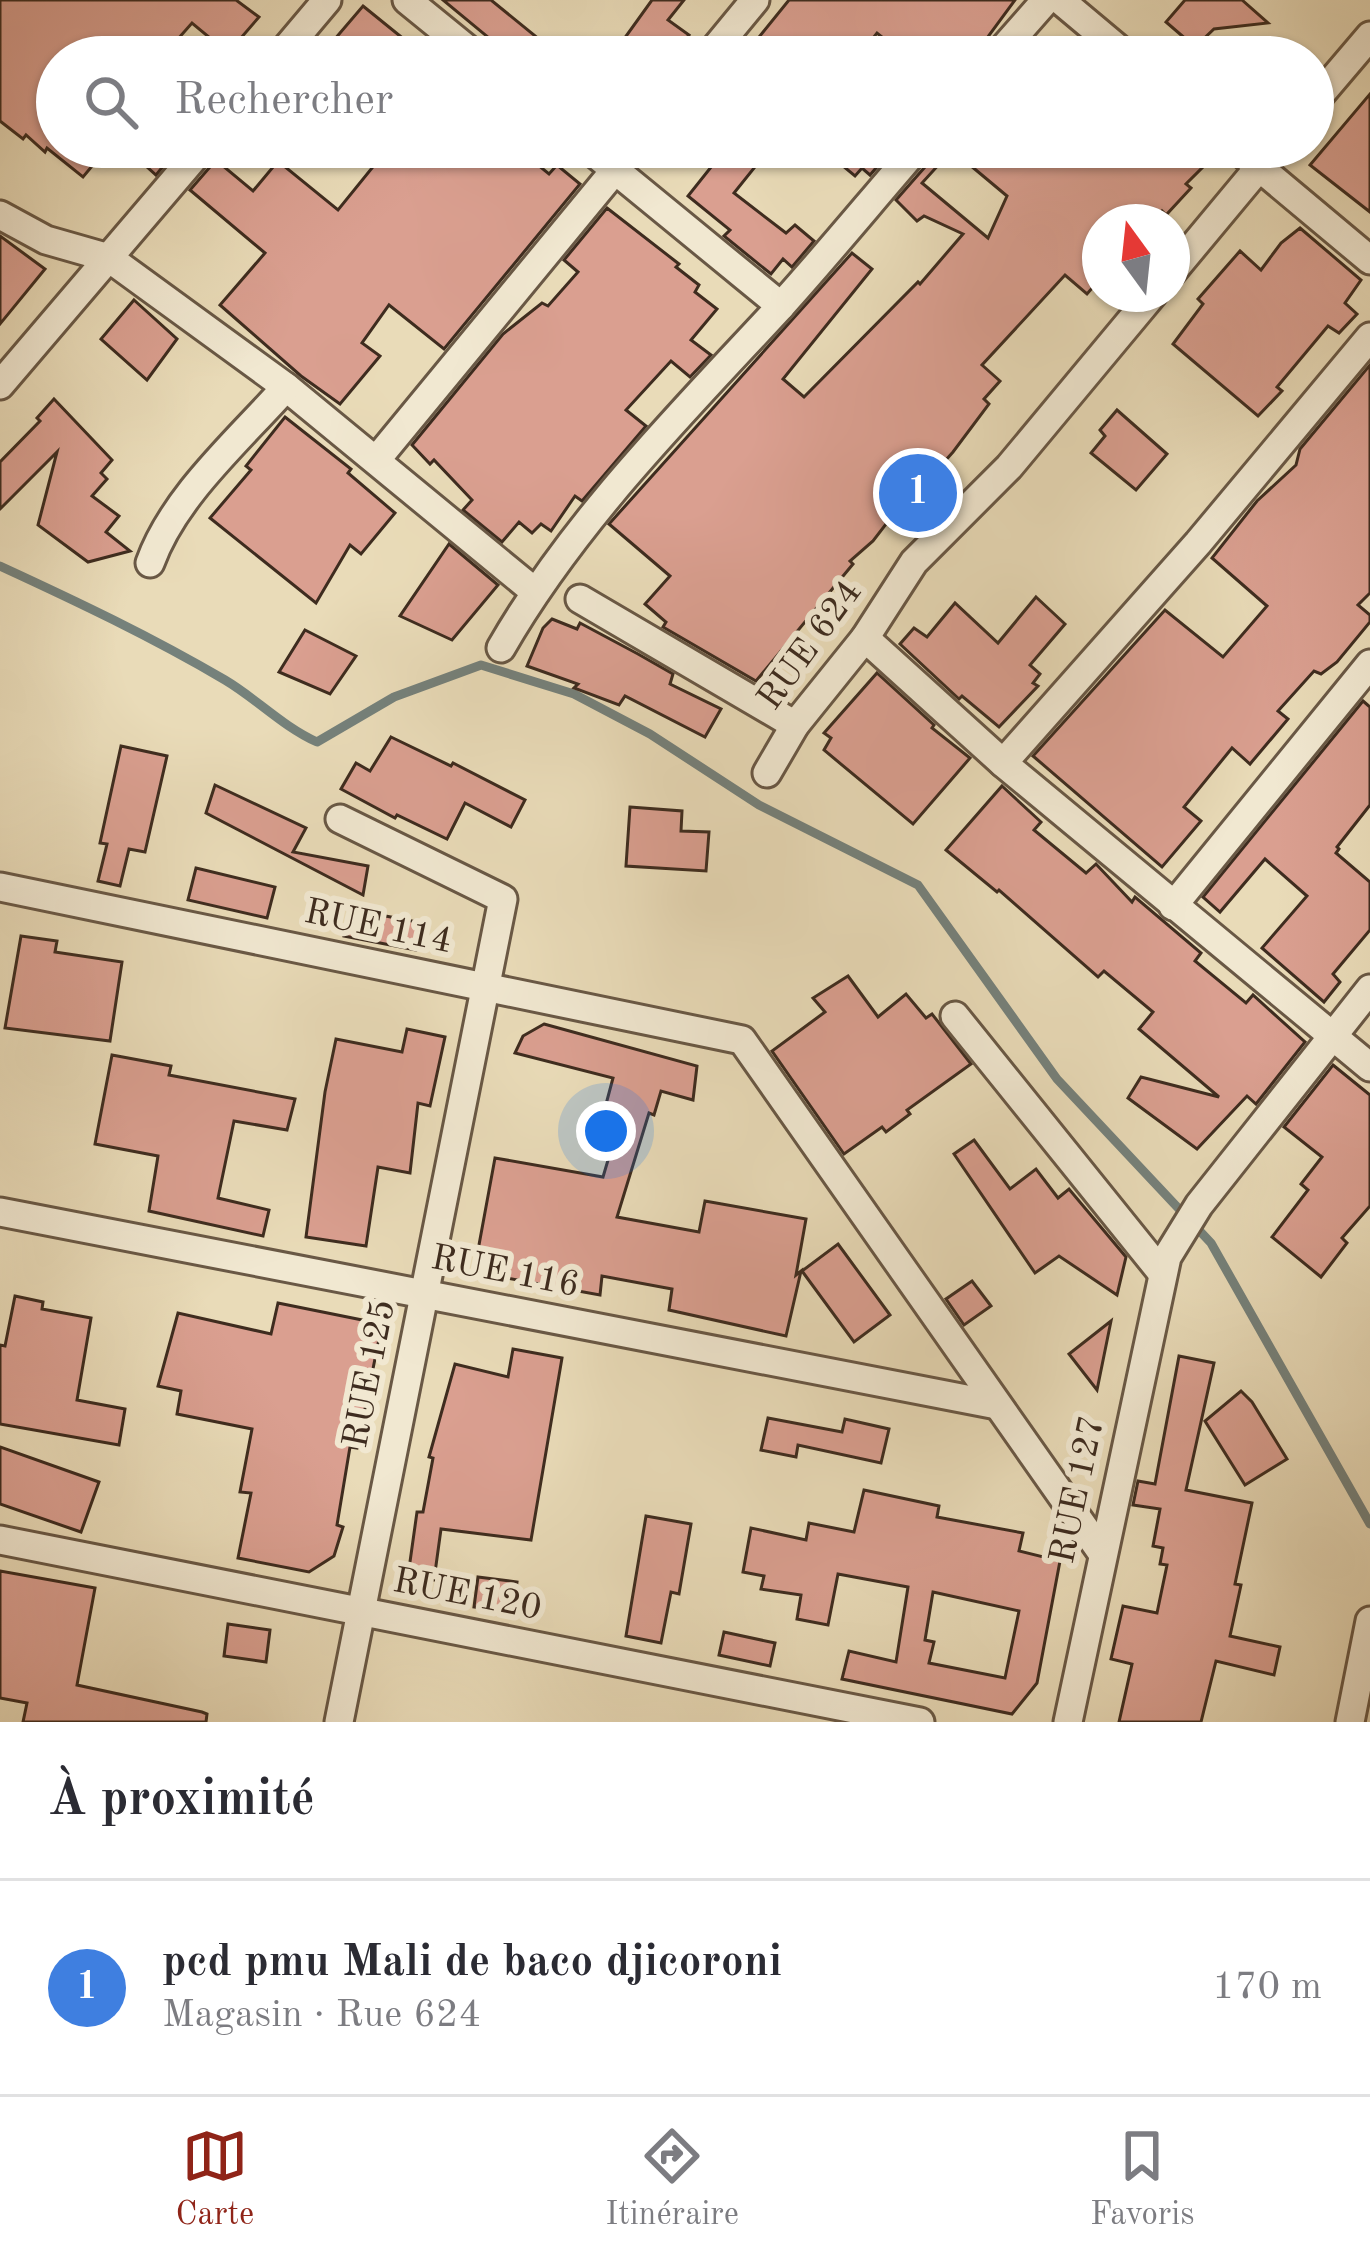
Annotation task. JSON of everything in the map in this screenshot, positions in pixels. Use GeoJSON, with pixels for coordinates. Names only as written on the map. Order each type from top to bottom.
{"type":"FeatureCollection","features":[{"type":"Feature","properties":{"kind":"street"},"geometry":{"type":"LineString","coordinates":[[297,36],[327,0]]}},
{"type":"Feature","properties":{"kind":"street"},"geometry":{"type":"LineString","coordinates":[[407,0],[451,36]]}},
{"type":"Feature","properties":{"kind":"street"},"geometry":{"type":"LineString","coordinates":[[725,36],[755,0]]}},
{"type":"Feature","properties":{"kind":"street"},"geometry":{"type":"LineString","coordinates":[[1014,36],[1046,0]]}},
{"type":"Feature","properties":{"kind":"street"},"geometry":{"type":"LineString","coordinates":[[1060,0],[1103,36]]}},
{"type":"Feature","properties":{"kind":"street"},"geometry":{"type":"LineString","coordinates":[[1334,79],[1370,36]]}},
{"type":"Feature","properties":{"kind":"street"},"geometry":{"type":"LineString","coordinates":[[0,385],[184,168]]}},
{"type":"Feature","properties":{"kind":"street"},"geometry":{"type":"LineString","coordinates":[[613,168],[781,306]]}},
{"type":"Feature","properties":{"kind":"street"},"geometry":{"type":"LineString","coordinates":[[501,648],[534,591],[694,397],[781,306],[900,168]]}},
{"type":"Feature","properties":{"kind":"street"},"geometry":{"type":"LineString","coordinates":[[1190,250],[1259,168]]}},
{"type":"Feature","properties":{"kind":"street"},"geometry":{"type":"LineString","coordinates":[[1279,168],[1370,260]]}},
{"type":"Feature","properties":{"kind":"street"},"geometry":{"type":"LineString","coordinates":[[377,459],[615,170]]}},
{"type":"Feature","properties":{"kind":"street"},"geometry":{"type":"LineString","coordinates":[[0,215],[46,240],[109,258],[286,386],[534,591]]}},
{"type":"Feature","properties":{"kind":"street","name":"RUE 624"},"geometry":{"type":"LineString","coordinates":[[766,772],[795,725],[865,638],[914,562],[1009,466],[1138,312]]}},
{"type":"Feature","properties":{"kind":"street"},"geometry":{"type":"LineString","coordinates":[[1003,763],[1198,543],[1370,337]]}},
{"type":"Feature","properties":{"kind":"street"},"geometry":{"type":"LineString","coordinates":[[150,563],[159,537],[191,495],[286,386]]}},
{"type":"Feature","properties":{"kind":"street"},"geometry":{"type":"LineString","coordinates":[[580,599],[795,725]]}},
{"type":"Feature","properties":{"kind":"street"},"geometry":{"type":"LineString","coordinates":[[865,638],[1003,763],[1370,1067]]}},
{"type":"Feature","properties":{"kind":"street"},"geometry":{"type":"LineString","coordinates":[[1173,906],[1370,664]]}},
{"type":"Feature","properties":{"kind":"street","name":"RUE 125"},"geometry":{"type":"LineString","coordinates":[[339,1722],[503,899],[340,819]]}},
{"type":"Feature","properties":{"kind":"street","name":"RUE 114"},"geometry":{"type":"LineString","coordinates":[[0,887],[742,1040],[997,1405]]}},
{"type":"Feature","properties":{"kind":"street","name":"RUE 127"},"geometry":{"type":"LineString","coordinates":[[1068,1722],[1162,1273],[1173,1244],[1370,989]]}},
{"type":"Feature","properties":{"kind":"street"},"geometry":{"type":"LineString","coordinates":[[956,1016],[1162,1273]]}},
{"type":"Feature","properties":{"kind":"street","name":"RUE 116"},"geometry":{"type":"LineString","coordinates":[[0,1212],[997,1405]]}},
{"type":"Feature","properties":{"kind":"street"},"geometry":{"type":"LineString","coordinates":[[997,1405],[1102,1553]]}},
{"type":"Feature","properties":{"kind":"street","name":"RUE 120"},"geometry":{"type":"LineString","coordinates":[[0,1540],[920,1722]]}},
{"type":"Feature","properties":{"kind":"street"},"geometry":{"type":"LineString","coordinates":[[1350,1722],[1370,1621]]}},
{"type":"Feature","properties":{"kind":"building"},"geometry":{"type":"Polygon","coordinates":[[[0,0],[236,0],[259,17],[243,36],[208,36],[192,23],[181,36],[36,36],[36,144],[0,121],[0,0]]]}},
{"type":"Feature","properties":{"kind":"building"},"geometry":{"type":"Polygon","coordinates":[[[443,0],[491,0],[535,36],[487,36],[443,0]]]}},
{"type":"Feature","properties":{"kind":"building"},"geometry":{"type":"Polygon","coordinates":[[[652,0],[684,0],[668,20],[688,36],[626,36],[652,0]]]}},
{"type":"Feature","properties":{"kind":"building"},"geometry":{"type":"Polygon","coordinates":[[[789,0],[1015,0],[989,36],[760,36],[789,0]]]}},
{"type":"Feature","properties":{"kind":"building"},"geometry":{"type":"Polygon","coordinates":[[[1185,0],[1242,0],[1268,23],[1214,29],[1207,36],[1182,36],[1166,22],[1185,0]]]}},
{"type":"Feature","properties":{"kind":"building"},"geometry":{"type":"Polygon","coordinates":[[[363,6],[400,36],[337,36],[363,6]]]}},
{"type":"Feature","properties":{"kind":"building"},"geometry":{"type":"Polygon","coordinates":[[[1370,94],[1370,212],[1314,168],[1334,168],[1334,137],[1370,94]]]}},
{"type":"Feature","properties":{"kind":"building"},"geometry":{"type":"Polygon","coordinates":[[[209,168],[226,168],[253,191],[272,168],[287,168],[338,210],[372,168],[542,168],[549,174],[561,168],[580,184],[444,349],[389,305],[362,343],[380,356],[340,404],[220,305],[265,253],[190,190],[209,168]]]}},
{"type":"Feature","properties":{"kind":"building"},"geometry":{"type":"Polygon","coordinates":[[[710,168],[754,168],[734,193],[786,233],[795,225],[814,241],[792,267],[783,259],[771,274],[724,236],[730,230],[688,196],[710,168]]]}},
{"type":"Feature","properties":{"kind":"building"},"geometry":{"type":"Polygon","coordinates":[[[924,168],[936,168],[922,183],[988,238],[1007,196],[974,168],[1202,168],[1186,184],[1191,188],[1176,204],[1082,204],[1082,290],[1065,275],[982,365],[1000,381],[984,399],[989,404],[953,452],[928,480],[923,476],[873,541],[850,561],[853,564],[756,681],[663,627],[666,622],[645,604],[670,576],[609,524],[852,253],[872,269],[783,379],[804,397],[920,284],[963,234],[924,216],[917,221],[896,200],[924,168]]]}},
{"type":"Feature","properties":{"kind":"building"},"geometry":{"type":"Polygon","coordinates":[[[607,208],[679,264],[676,267],[699,285],[695,292],[717,309],[691,340],[711,355],[690,377],[671,361],[626,410],[646,426],[582,501],[575,496],[551,531],[541,524],[532,533],[519,522],[502,542],[463,510],[472,500],[434,460],[430,464],[412,445],[503,334],[542,303],[548,306],[578,272],[564,260],[607,208]]]}},
{"type":"Feature","properties":{"kind":"building"},"geometry":{"type":"Polygon","coordinates":[[[1300,228],[1361,280],[1345,303],[1357,314],[1339,333],[1328,326],[1258,416],[1173,344],[1203,304],[1198,299],[1240,251],[1261,270],[1281,243],[1300,228]]]}},
{"type":"Feature","properties":{"kind":"building"},"geometry":{"type":"Polygon","coordinates":[[[0,236],[45,269],[0,324],[0,236]]]}},
{"type":"Feature","properties":{"kind":"building"},"geometry":{"type":"Polygon","coordinates":[[[134,300],[177,339],[147,380],[101,339],[134,300]]]}},
{"type":"Feature","properties":{"kind":"building"},"geometry":{"type":"Polygon","coordinates":[[[1370,365],[1370,593],[1358,605],[1370,615],[1370,622],[1337,662],[1321,674],[1314,671],[1278,711],[1288,719],[1250,764],[1232,748],[1184,807],[1201,821],[1162,867],[1033,756],[1165,610],[1223,657],[1267,606],[1212,558],[1257,501],[1296,465],[1300,449],[1370,365]]]}},
{"type":"Feature","properties":{"kind":"building"},"geometry":{"type":"Polygon","coordinates":[[[54,399],[112,460],[101,473],[107,479],[92,496],[119,516],[106,532],[130,551],[88,562],[38,525],[57,452],[0,509],[0,462],[40,421],[37,418],[54,399]]]}},
{"type":"Feature","properties":{"kind":"building"},"geometry":{"type":"Polygon","coordinates":[[[1117,410],[1167,454],[1136,490],[1091,453],[1105,436],[1100,430],[1117,410]]]}},
{"type":"Feature","properties":{"kind":"building"},"geometry":{"type":"Polygon","coordinates":[[[285,417],[351,469],[348,473],[395,513],[361,554],[350,545],[316,603],[210,518],[251,470],[246,466],[285,417]]]}},
{"type":"Feature","properties":{"kind":"building"},"geometry":{"type":"Polygon","coordinates":[[[449,544],[498,585],[452,640],[400,616],[449,544]]]}},
{"type":"Feature","properties":{"kind":"building"},"geometry":{"type":"Polygon","coordinates":[[[1036,597],[1065,624],[1030,665],[1040,674],[1033,683],[1038,686],[999,727],[962,696],[959,699],[900,644],[914,628],[927,637],[955,603],[998,643],[1036,597]]]}},
{"type":"Feature","properties":{"kind":"building"},"geometry":{"type":"Polygon","coordinates":[[[552,619],[577,629],[580,623],[673,674],[670,684],[721,709],[705,737],[625,696],[619,705],[527,666],[543,628],[552,619]]]}},
{"type":"Feature","properties":{"kind":"building"},"geometry":{"type":"Polygon","coordinates":[[[305,630],[356,656],[330,694],[279,672],[305,630]]]}},
{"type":"Feature","properties":{"kind":"building"},"geometry":{"type":"Polygon","coordinates":[[[877,673],[970,758],[913,824],[824,750],[831,738],[824,733],[877,673]]]}},
{"type":"Feature","properties":{"kind":"building"},"geometry":{"type":"Polygon","coordinates":[[[1363,701],[1370,707],[1370,805],[1336,853],[1370,882],[1370,930],[1333,974],[1340,982],[1324,1002],[1262,948],[1307,896],[1265,859],[1220,912],[1203,897],[1363,701]]]}},
{"type":"Feature","properties":{"kind":"building"},"geometry":{"type":"Polygon","coordinates":[[[391,737],[525,800],[511,827],[465,803],[447,839],[341,789],[356,763],[370,771],[391,737]]]}},
{"type":"Feature","properties":{"kind":"building"},"geometry":{"type":"Polygon","coordinates":[[[121,746],[167,756],[145,852],[129,849],[120,886],[98,881],[107,844],[100,843],[121,746]]]}},
{"type":"Feature","properties":{"kind":"building"},"geometry":{"type":"Polygon","coordinates":[[[215,785],[306,828],[293,852],[368,866],[363,895],[206,813],[215,785]]]}},
{"type":"Feature","properties":{"kind":"building"},"geometry":{"type":"Polygon","coordinates":[[[1002,786],[1041,822],[1034,830],[1086,873],[1096,864],[1132,902],[1135,897],[1201,953],[1195,961],[1246,1003],[1253,995],[1305,1042],[1256,1104],[1247,1096],[1197,1149],[1128,1098],[1141,1077],[1219,1097],[1139,1029],[1153,1012],[1104,971],[1098,977],[946,850],[1002,786]]]}},
{"type":"Feature","properties":{"kind":"building"},"geometry":{"type":"Polygon","coordinates":[[[630,807],[682,811],[681,831],[709,832],[706,871],[626,866],[630,807]]]}},
{"type":"Feature","properties":{"kind":"building"},"geometry":{"type":"Polygon","coordinates":[[[196,868],[275,887],[267,918],[188,900],[196,868]]]}},
{"type":"Feature","properties":{"kind":"building"},"geometry":{"type":"Polygon","coordinates":[[[349,909],[422,923],[416,950],[344,936],[349,909]]]}},
{"type":"Feature","properties":{"kind":"building"},"geometry":{"type":"Polygon","coordinates":[[[21,936],[57,941],[55,952],[122,962],[110,1041],[5,1028],[21,936]]]}},
{"type":"Feature","properties":{"kind":"building"},"geometry":{"type":"Polygon","coordinates":[[[848,976],[878,1017],[906,994],[926,1018],[932,1014],[971,1064],[907,1110],[910,1114],[886,1132],[882,1127],[844,1154],[772,1051],[825,1012],[813,998],[848,976]]]}},
{"type":"Feature","properties":{"kind":"building"},"geometry":{"type":"Polygon","coordinates":[[[544,1024],[697,1066],[693,1100],[661,1091],[654,1115],[649,1113],[617,1217],[699,1232],[705,1201],[806,1219],[796,1275],[801,1271],[786,1336],[669,1310],[672,1289],[602,1276],[600,1295],[474,1272],[495,1158],[603,1177],[622,1113],[605,1108],[613,1078],[515,1053],[523,1036],[544,1024]]]}},
{"type":"Feature","properties":{"kind":"building"},"geometry":{"type":"Polygon","coordinates":[[[407,1029],[445,1037],[430,1106],[418,1103],[410,1173],[378,1167],[366,1246],[306,1237],[336,1039],[402,1052],[407,1029]]]}},
{"type":"Feature","properties":{"kind":"building"},"geometry":{"type":"Polygon","coordinates":[[[112,1055],[171,1066],[169,1075],[295,1099],[287,1130],[234,1121],[218,1198],[269,1210],[263,1236],[149,1211],[158,1156],[95,1144],[112,1055]]]}},
{"type":"Feature","properties":{"kind":"building"},"geometry":{"type":"Polygon","coordinates":[[[1333,1065],[1370,1095],[1370,1206],[1342,1238],[1347,1243],[1321,1277],[1272,1237],[1308,1190],[1301,1184],[1322,1157],[1284,1127],[1333,1065]]]}},
{"type":"Feature","properties":{"kind":"building"},"geometry":{"type":"Polygon","coordinates":[[[974,1140],[1010,1189],[1036,1169],[1058,1198],[1069,1189],[1126,1257],[1117,1295],[1059,1256],[1035,1273],[954,1154],[974,1140]]]}},
{"type":"Feature","properties":{"kind":"building"},"geometry":{"type":"Polygon","coordinates":[[[838,1244],[890,1315],[854,1342],[802,1271],[838,1244]]]}},
{"type":"Feature","properties":{"kind":"building"},"geometry":{"type":"Polygon","coordinates":[[[972,1281],[991,1306],[964,1325],[946,1299],[972,1281]]]}},
{"type":"Feature","properties":{"kind":"building"},"geometry":{"type":"Polygon","coordinates":[[[15,1296],[43,1302],[42,1309],[91,1318],[77,1400],[125,1409],[119,1445],[0,1424],[0,1345],[5,1346],[15,1296]]]}},
{"type":"Feature","properties":{"kind":"building"},"geometry":{"type":"Polygon","coordinates":[[[278,1303],[382,1324],[357,1448],[350,1447],[337,1525],[343,1527],[334,1556],[309,1572],[238,1558],[251,1493],[240,1492],[252,1429],[177,1414],[181,1391],[158,1386],[178,1313],[271,1334],[278,1303]]]}},
{"type":"Feature","properties":{"kind":"building"},"geometry":{"type":"Polygon","coordinates":[[[1111,1321],[1097,1390],[1069,1354],[1111,1321]]]}},
{"type":"Feature","properties":{"kind":"building"},"geometry":{"type":"Polygon","coordinates":[[[513,1349],[562,1358],[531,1540],[441,1529],[434,1580],[408,1576],[417,1512],[423,1512],[433,1458],[429,1457],[455,1364],[508,1377],[513,1349]]]}},
{"type":"Feature","properties":{"kind":"building"},"geometry":{"type":"Polygon","coordinates":[[[1179,1356],[1214,1363],[1186,1490],[1252,1503],[1230,1636],[1280,1647],[1274,1675],[1216,1661],[1201,1722],[1119,1722],[1132,1664],[1111,1659],[1123,1606],[1157,1613],[1167,1565],[1160,1564],[1163,1548],[1153,1546],[1160,1509],[1133,1505],[1138,1481],[1155,1484],[1179,1356]]]}},
{"type":"Feature","properties":{"kind":"building"},"geometry":{"type":"Polygon","coordinates":[[[1241,1391],[1287,1459],[1245,1485],[1205,1421],[1241,1391]]]}},
{"type":"Feature","properties":{"kind":"building"},"geometry":{"type":"Polygon","coordinates":[[[768,1418],[842,1432],[845,1419],[889,1429],[881,1463],[798,1445],[796,1457],[761,1450],[768,1418]]]}},
{"type":"Feature","properties":{"kind":"building"},"geometry":{"type":"Polygon","coordinates":[[[0,1447],[99,1482],[81,1532],[0,1504],[0,1447]]]}},
{"type":"Feature","properties":{"kind":"building"},"geometry":{"type":"Polygon","coordinates":[[[864,1490],[939,1506],[937,1517],[1023,1533],[1019,1551],[1060,1561],[1037,1683],[1012,1714],[842,1679],[849,1651],[896,1662],[908,1587],[838,1574],[828,1625],[797,1619],[801,1595],[761,1589],[764,1576],[743,1572],[751,1528],[806,1540],[809,1523],[854,1532],[864,1490]],[[933,1592],[925,1640],[934,1642],[929,1663],[1005,1678],[1019,1611],[933,1592]]]}},
{"type":"Feature","properties":{"kind":"building"},"geometry":{"type":"Polygon","coordinates":[[[646,1516],[691,1524],[679,1594],[671,1592],[661,1643],[626,1636],[646,1516]]]}},
{"type":"Feature","properties":{"kind":"building"},"geometry":{"type":"Polygon","coordinates":[[[0,1571],[95,1588],[77,1685],[202,1712],[207,1714],[206,1722],[23,1722],[27,1703],[0,1698],[0,1571]]]}},
{"type":"Feature","properties":{"kind":"building"},"geometry":{"type":"Polygon","coordinates":[[[478,1577],[517,1582],[513,1612],[474,1607],[478,1577]]]}},
{"type":"Feature","properties":{"kind":"building"},"geometry":{"type":"Polygon","coordinates":[[[228,1624],[270,1630],[266,1662],[224,1656],[228,1624]]]}},
{"type":"Feature","properties":{"kind":"building"},"geometry":{"type":"Polygon","coordinates":[[[724,1632],[775,1643],[770,1666],[719,1655],[724,1632]]]}},
{"type":"Feature","properties":{"kind":"waterway"},"geometry":{"type":"LineString","coordinates":[[0,566],[197,664],[317,742],[394,697],[481,665],[574,694],[650,734],[759,805],[918,885],[1057,1079],[1211,1243],[1370,1524]]}},
{"type":"Feature","properties":{"kind":"place","name":"pcd pmu Mali de baco djicoroni"},"geometry":{"type":"Point","coordinates":[918,493]}}]}
